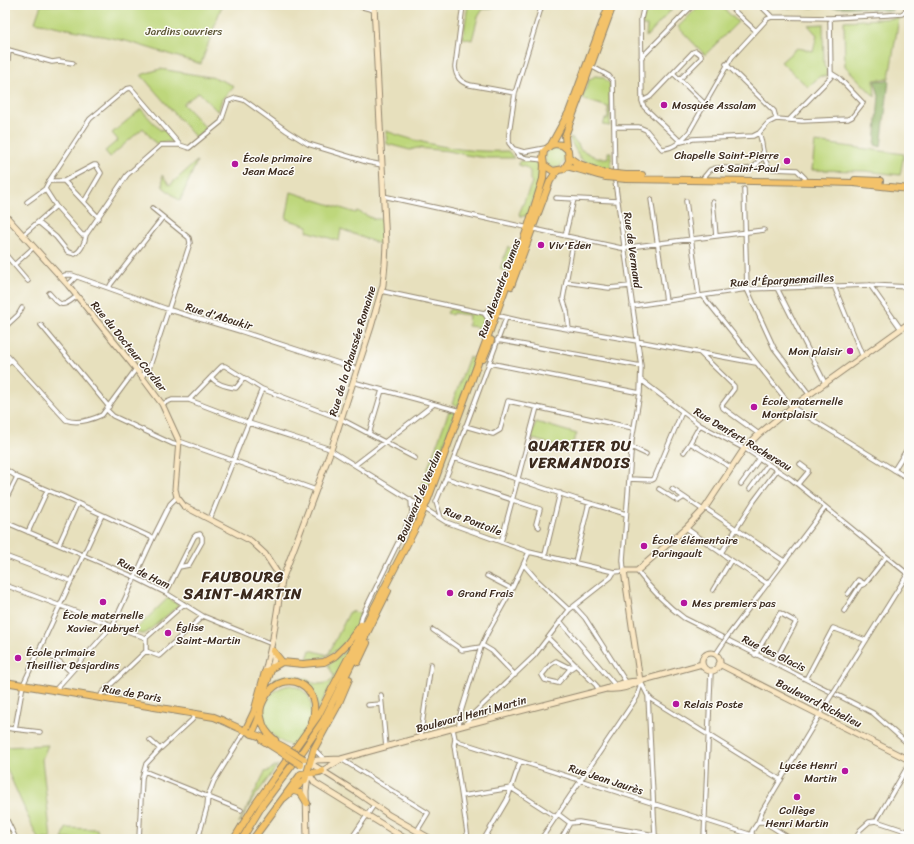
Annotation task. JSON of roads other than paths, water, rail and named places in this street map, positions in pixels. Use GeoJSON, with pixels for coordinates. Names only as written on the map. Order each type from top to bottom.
{"type":"FeatureCollection","features":[{"type":"Feature","properties":{"kind":"main road"},"geometry":{"type":"LineString","coordinates":[[462,412],[486,341],[530,228],[543,179],[543,154],[569,112],[613,5]]}},
{"type":"Feature","properties":{"kind":"main road"},"geometry":{"type":"LineString","coordinates":[[606,175],[582,165],[570,158],[566,148],[565,136],[608,8]]}},
{"type":"Feature","properties":{"kind":"main road"},"geometry":{"type":"LineString","coordinates":[[549,146],[559,144],[566,148]]}},
{"type":"Feature","properties":{"kind":"main road"},"geometry":{"type":"LineString","coordinates":[[544,162],[550,170],[557,171],[566,166],[570,158]]}},
{"type":"Feature","properties":{"kind":"main road"},"geometry":{"type":"LineString","coordinates":[[566,166],[606,175],[626,177],[811,181],[854,183],[909,189]]}},
{"type":"Feature","properties":{"kind":"main road","name":"Rue Alexandre Dumas"},"geometry":{"type":"LineString","coordinates":[[462,412],[503,317],[530,228],[550,182],[557,171]]}},
{"type":"Feature","properties":{"kind":"main road"},"geometry":{"type":"LineString","coordinates":[[626,177],[806,178],[865,180],[909,185]]}},
{"type":"Feature","properties":{"kind":"main road","name":"Boulevard de Verdun"},"geometry":{"type":"LineString","coordinates":[[375,619],[426,509],[462,412]]}},
{"type":"Feature","properties":{"kind":"main road"},"geometry":{"type":"LineString","coordinates":[[234,839],[254,806],[309,729],[326,701],[426,509]]}},
{"type":"Feature","properties":{"kind":"main road"},"geometry":{"type":"LineString","coordinates":[[265,672],[282,662],[304,664],[324,662],[335,656],[375,606]]}},
{"type":"Feature","properties":{"kind":"main road"},"geometry":{"type":"LineString","coordinates":[[284,798],[305,780],[314,749],[338,706],[368,642],[375,619]]}},
{"type":"Feature","properties":{"kind":"main road"},"geometry":{"type":"LineString","coordinates":[[242,839],[263,804],[323,722],[375,619]]}},
{"type":"Feature","properties":{"kind":"main road"},"geometry":{"type":"LineString","coordinates":[[273,651],[282,662]]}},
{"type":"Feature","properties":{"kind":"main road","name":"Rue de la Chaussée Romaine"},"geometry":{"type":"LineString","coordinates":[[252,734],[258,720],[261,702],[272,667]]}},
{"type":"Feature","properties":{"kind":"main road","name":"Rue de la Chaussée Romaine"},"geometry":{"type":"LineString","coordinates":[[245,731],[254,712],[265,672]]}},
{"type":"Feature","properties":{"kind":"main road","name":"Rue de Paris"},"geometry":{"type":"LineString","coordinates":[[5,682],[56,689],[225,720],[245,731],[280,745],[286,752]]}},
{"type":"Feature","properties":{"kind":"main road"},"geometry":{"type":"LineString","coordinates":[[280,745],[265,731],[260,710],[271,689],[275,686],[289,682],[299,683],[308,688],[314,700],[314,713],[309,729]]}},
{"type":"Feature","properties":{"kind":"main road","name":"Rue de Paris"},"geometry":{"type":"LineString","coordinates":[[252,734],[270,746],[286,752]]}},
{"type":"Feature","properties":{"kind":"main road"},"geometry":{"type":"LineString","coordinates":[[286,752],[310,763]]}},
{"type":"Feature","properties":{"kind":"main road"},"geometry":{"type":"LineString","coordinates":[[286,752],[308,772]]}},
{"type":"Feature","properties":{"kind":"main road"},"geometry":{"type":"LineString","coordinates":[[253,839],[301,774],[322,771]]}},
{"type":"Feature","properties":{"kind":"main road"},"geometry":{"type":"LineString","coordinates":[[294,791],[301,793],[306,803]]}},
{"type":"Feature","properties":{"kind":"street"},"geometry":{"type":"LineString","coordinates":[[356,5],[374,7]]}},
{"type":"Feature","properties":{"kind":"street"},"geometry":{"type":"LineString","coordinates":[[463,5],[455,66],[456,76],[464,83],[470,85],[515,93]]}},
{"type":"Feature","properties":{"kind":"street"},"geometry":{"type":"LineString","coordinates":[[542,5],[515,93],[509,143],[519,156],[544,162]]}},
{"type":"Feature","properties":{"kind":"street"},"geometry":{"type":"LineString","coordinates":[[649,5],[643,10],[641,19],[642,101],[644,107],[681,142]]}},
{"type":"Feature","properties":{"kind":"street"},"geometry":{"type":"LineString","coordinates":[[641,58],[692,5]]}},
{"type":"Feature","properties":{"kind":"street"},"geometry":{"type":"LineString","coordinates":[[728,5],[756,31]]}},
{"type":"Feature","properties":{"kind":"street"},"geometry":{"type":"LineString","coordinates":[[760,5],[772,17]]}},
{"type":"Feature","properties":{"kind":"street","name":"Rue de la Chaussée Romaine"},"geometry":{"type":"LineString","coordinates":[[265,672],[272,644],[282,580],[342,419],[357,369],[372,327],[381,291],[385,258],[374,7]]}},
{"type":"Feature","properties":{"kind":"street"},"geometry":{"type":"LineString","coordinates":[[681,142],[689,132],[726,64],[767,19],[772,17],[830,18],[902,14],[909,8]]}},
{"type":"Feature","properties":{"kind":"street"},"geometry":{"type":"LineString","coordinates":[[790,119],[828,81],[831,73],[830,18]]}},
{"type":"Feature","properties":{"kind":"street"},"geometry":{"type":"LineString","coordinates":[[5,65],[8,60],[7,49],[52,62],[59,61],[73,63]]}},
{"type":"Feature","properties":{"kind":"street"},"geometry":{"type":"LineString","coordinates":[[642,101],[650,97],[693,52],[696,51],[701,55],[701,58],[680,79]]}},
{"type":"Feature","properties":{"kind":"street"},"geometry":{"type":"LineString","coordinates":[[726,64],[774,111],[776,119]]}},
{"type":"Feature","properties":{"kind":"street","name":"Rue de Vermand"},"geometry":{"type":"LineString","coordinates":[[589,66],[609,76],[613,81],[615,182],[641,366],[640,392],[631,447],[623,560],[624,572]]}},
{"type":"Feature","properties":{"kind":"street"},"geometry":{"type":"LineString","coordinates":[[673,73],[704,103]]}},
{"type":"Feature","properties":{"kind":"street"},"geometry":{"type":"LineString","coordinates":[[615,127],[639,127],[646,130],[662,149],[669,148],[693,138],[753,136],[759,133],[768,122],[776,119],[848,119],[852,117],[862,106],[862,100],[839,78],[831,73]]}},
{"type":"Feature","properties":{"kind":"street"},"geometry":{"type":"LineString","coordinates":[[27,202],[45,189],[90,119],[126,88],[131,88],[180,145]]}},
{"type":"Feature","properties":{"kind":"street"},"geometry":{"type":"LineString","coordinates":[[38,222],[56,237],[68,252],[73,254],[77,253],[86,235],[127,175],[161,145],[180,145],[189,148],[221,122],[228,101],[236,98],[244,100],[308,144],[382,166]]}},
{"type":"Feature","properties":{"kind":"street"},"geometry":{"type":"LineString","coordinates":[[704,177],[710,170],[715,168],[746,169],[752,168],[757,164],[762,154],[762,143],[759,133]]}},
{"type":"Feature","properties":{"kind":"street"},"geometry":{"type":"LineString","coordinates":[[513,149],[524,152],[549,146]]}},
{"type":"Feature","properties":{"kind":"street"},"geometry":{"type":"LineString","coordinates":[[762,154],[769,167],[772,169],[797,170],[806,178]]}},
{"type":"Feature","properties":{"kind":"street"},"geometry":{"type":"LineString","coordinates":[[49,181],[64,181],[96,165],[101,172],[84,202]]}},
{"type":"Feature","properties":{"kind":"street"},"geometry":{"type":"LineString","coordinates":[[64,181],[99,218]]}},
{"type":"Feature","properties":{"kind":"street"},"geometry":{"type":"LineString","coordinates":[[45,189],[56,206],[82,235],[86,235]]}},
{"type":"Feature","properties":{"kind":"street"},"geometry":{"type":"LineString","coordinates":[[744,189],[747,289],[774,348],[809,394]]}},
{"type":"Feature","properties":{"kind":"street"},"geometry":{"type":"LineString","coordinates":[[383,196],[574,238],[624,247],[764,230]]}},
{"type":"Feature","properties":{"kind":"street"},"geometry":{"type":"LineString","coordinates":[[556,198],[617,201]]}},
{"type":"Feature","properties":{"kind":"street"},"geometry":{"type":"LineString","coordinates":[[565,236],[574,199]]}},
{"type":"Feature","properties":{"kind":"street"},"geometry":{"type":"LineString","coordinates":[[651,199],[666,301]]}},
{"type":"Feature","properties":{"kind":"street"},"geometry":{"type":"LineString","coordinates":[[686,201],[701,296],[792,407],[909,479]]}},
{"type":"Feature","properties":{"kind":"street"},"geometry":{"type":"LineString","coordinates":[[713,202],[716,236]]}},
{"type":"Feature","properties":{"kind":"street"},"geometry":{"type":"LineString","coordinates":[[23,235],[56,206]]}},
{"type":"Feature","properties":{"kind":"street"},"geometry":{"type":"LineString","coordinates":[[142,376],[149,369],[190,240],[152,208]]}},
{"type":"Feature","properties":{"kind":"street","name":"Rue du Docteur Cordier"},"geometry":{"type":"LineString","coordinates":[[5,215],[68,285],[136,368],[162,404],[179,443],[175,489],[177,497]]}},
{"type":"Feature","properties":{"kind":"street"},"geometry":{"type":"LineString","coordinates":[[109,288],[163,217]]}},
{"type":"Feature","properties":{"kind":"street"},"geometry":{"type":"LineString","coordinates":[[569,330],[567,311],[563,299],[574,238]]}},
{"type":"Feature","properties":{"kind":"street"},"geometry":{"type":"LineString","coordinates":[[14,265],[34,247]]}},
{"type":"Feature","properties":{"kind":"street"},"geometry":{"type":"LineString","coordinates":[[5,254],[28,281]]}},
{"type":"Feature","properties":{"kind":"street","name":"Rue d'Aboukir"},"geometry":{"type":"LineString","coordinates":[[61,277],[65,275],[72,275],[76,278],[168,309],[357,369]]}},
{"type":"Feature","properties":{"kind":"street"},"geometry":{"type":"LineString","coordinates":[[68,285],[76,278]]}},
{"type":"Feature","properties":{"kind":"street"},"geometry":{"type":"LineString","coordinates":[[484,313],[494,305],[502,286],[508,282]]}},
{"type":"Feature","properties":{"kind":"street"},"geometry":{"type":"LineString","coordinates":[[566,282],[609,288],[630,286]]}},
{"type":"Feature","properties":{"kind":"street"},"geometry":{"type":"LineString","coordinates":[[870,285],[901,329]]}},
{"type":"Feature","properties":{"kind":"street","name":"Rue d'Épargnemailles"},"geometry":{"type":"LineString","coordinates":[[632,306],[747,289],[870,285],[909,287]]}},
{"type":"Feature","properties":{"kind":"street"},"geometry":{"type":"LineString","coordinates":[[834,286],[862,355]]}},
{"type":"Feature","properties":{"kind":"street"},"geometry":{"type":"LineString","coordinates":[[777,288],[825,383]]}},
{"type":"Feature","properties":{"kind":"street"},"geometry":{"type":"LineString","coordinates":[[381,291],[484,313],[488,319],[484,337],[486,341]]}},
{"type":"Feature","properties":{"kind":"street"},"geometry":{"type":"LineString","coordinates":[[49,293],[58,304],[62,306],[77,296]]}},
{"type":"Feature","properties":{"kind":"street"},"geometry":{"type":"LineString","coordinates":[[5,327],[18,315],[22,308]]}},
{"type":"Feature","properties":{"kind":"street"},"geometry":{"type":"LineString","coordinates":[[503,317],[756,363]]}},
{"type":"Feature","properties":{"kind":"street","name":"Rue Alexandre Dumas"},"geometry":{"type":"LineString","coordinates":[[441,519],[436,502],[489,363],[503,317]]}},
{"type":"Feature","properties":{"kind":"street"},"geometry":{"type":"LineString","coordinates":[[541,839],[637,697],[640,681],[624,572],[636,571],[686,528],[704,509],[744,449],[759,434],[809,394],[909,323]]}},
{"type":"Feature","properties":{"kind":"street"},"geometry":{"type":"LineString","coordinates":[[41,325],[113,416],[173,444],[179,443],[316,490]]}},
{"type":"Feature","properties":{"kind":"street"},"geometry":{"type":"LineString","coordinates":[[497,340],[641,366]]}},
{"type":"Feature","properties":{"kind":"street"},"geometry":{"type":"LineString","coordinates":[[699,352],[734,386],[734,389],[722,405],[723,408],[759,434]]}},
{"type":"Feature","properties":{"kind":"street"},"geometry":{"type":"LineString","coordinates":[[5,353],[66,420],[71,422],[93,419],[102,415],[136,368]]}},
{"type":"Feature","properties":{"kind":"street"},"geometry":{"type":"LineString","coordinates":[[5,366],[11,360]]}},
{"type":"Feature","properties":{"kind":"street"},"geometry":{"type":"LineString","coordinates":[[489,363],[640,392]]}},
{"type":"Feature","properties":{"kind":"street"},"geometry":{"type":"LineString","coordinates":[[162,404],[172,400],[189,400],[222,366],[225,366],[262,389],[342,419],[414,458]]}},
{"type":"Feature","properties":{"kind":"street"},"geometry":{"type":"LineString","coordinates":[[211,377],[221,384],[236,388],[244,378]]}},
{"type":"Feature","properties":{"kind":"street","name":"Rue Denfert Rochereau"},"geometry":{"type":"LineString","coordinates":[[640,380],[700,425],[760,458],[798,484],[825,508],[909,574]]}},
{"type":"Feature","properties":{"kind":"street"},"geometry":{"type":"LineString","coordinates":[[353,382],[462,412]]}},
{"type":"Feature","properties":{"kind":"street"},"geometry":{"type":"LineString","coordinates":[[210,520],[262,389]]}},
{"type":"Feature","properties":{"kind":"street"},"geometry":{"type":"LineString","coordinates":[[369,434],[382,390]]}},
{"type":"Feature","properties":{"kind":"street","name":"Rue Pontoile"},"geometry":{"type":"LineString","coordinates":[[189,400],[249,423],[331,450],[441,519],[529,552],[614,572],[624,572]]}},
{"type":"Feature","properties":{"kind":"street"},"geometry":{"type":"LineString","coordinates":[[466,426],[493,434],[497,433],[500,430],[508,401],[633,428]]}},
{"type":"Feature","properties":{"kind":"street"},"geometry":{"type":"LineString","coordinates":[[355,465],[383,441],[434,404]]}},
{"type":"Feature","properties":{"kind":"street"},"geometry":{"type":"LineString","coordinates":[[501,542],[537,407]]}},
{"type":"Feature","properties":{"kind":"street"},"geometry":{"type":"LineString","coordinates":[[629,479],[654,479],[682,412]]}},
{"type":"Feature","properties":{"kind":"street"},"geometry":{"type":"LineString","coordinates":[[684,452],[700,425]]}},
{"type":"Feature","properties":{"kind":"street"},"geometry":{"type":"LineString","coordinates":[[690,443],[732,468]]}},
{"type":"Feature","properties":{"kind":"street"},"geometry":{"type":"LineString","coordinates":[[894,470],[909,446]]}},
{"type":"Feature","properties":{"kind":"street"},"geometry":{"type":"LineString","coordinates":[[631,447],[646,454]]}},
{"type":"Feature","properties":{"kind":"street"},"geometry":{"type":"LineString","coordinates":[[454,458],[626,514]]}},
{"type":"Feature","properties":{"kind":"street"},"geometry":{"type":"LineString","coordinates":[[741,484],[760,458]]}},
{"type":"Feature","properties":{"kind":"street"},"geometry":{"type":"LineString","coordinates":[[750,489],[768,464]]}},
{"type":"Feature","properties":{"kind":"street"},"geometry":{"type":"LineString","coordinates":[[798,484],[808,472],[808,470],[800,464]]}},
{"type":"Feature","properties":{"kind":"street"},"geometry":{"type":"LineString","coordinates":[[5,469],[17,477],[47,491],[153,538]]}},
{"type":"Feature","properties":{"kind":"street"},"geometry":{"type":"LineString","coordinates":[[721,553],[754,501],[777,470]]}},
{"type":"Feature","properties":{"kind":"street"},"geometry":{"type":"LineString","coordinates":[[5,501],[17,477]]}},
{"type":"Feature","properties":{"kind":"street"},"geometry":{"type":"LineString","coordinates":[[446,478],[540,509],[536,524],[539,527]]}},
{"type":"Feature","properties":{"kind":"street"},"geometry":{"type":"LineString","coordinates":[[659,489],[678,501],[684,497]]}},
{"type":"Feature","properties":{"kind":"street"},"geometry":{"type":"LineString","coordinates":[[672,489],[784,561]]}},
{"type":"Feature","properties":{"kind":"street"},"geometry":{"type":"LineString","coordinates":[[28,532],[47,491]]}},
{"type":"Feature","properties":{"kind":"street"},"geometry":{"type":"LineString","coordinates":[[545,555],[560,493]]}},
{"type":"Feature","properties":{"kind":"street"},"geometry":{"type":"LineString","coordinates":[[56,689],[113,625],[170,504],[177,497],[184,506],[251,542],[265,554],[282,580]]}},
{"type":"Feature","properties":{"kind":"street","name":"Boulevard de Verdun"},"geometry":{"type":"LineString","coordinates":[[360,626],[362,616],[412,514],[410,503],[411,500]]}},
{"type":"Feature","properties":{"kind":"street"},"geometry":{"type":"LineString","coordinates":[[576,562],[589,503]]}},
{"type":"Feature","properties":{"kind":"street"},"geometry":{"type":"LineString","coordinates":[[59,544],[77,504]]}},
{"type":"Feature","properties":{"kind":"street"},"geometry":{"type":"LineString","coordinates":[[716,654],[825,508]]}},
{"type":"Feature","properties":{"kind":"street"},"geometry":{"type":"LineString","coordinates":[[15,729],[23,685],[102,515]]}},
{"type":"Feature","properties":{"kind":"street","name":"Rue de Ham"},"geometry":{"type":"LineString","coordinates":[[5,522],[136,578],[166,593],[203,616],[272,644]]}},
{"type":"Feature","properties":{"kind":"street"},"geometry":{"type":"LineString","coordinates":[[686,528],[768,584]]}},
{"type":"Feature","properties":{"kind":"street"},"geometry":{"type":"LineString","coordinates":[[166,593],[179,567],[194,537],[200,534],[202,537],[202,542],[189,565],[179,567]]}},
{"type":"Feature","properties":{"kind":"street"},"geometry":{"type":"LineString","coordinates":[[468,839],[454,745],[456,728],[482,646],[524,565],[529,552]]}},
{"type":"Feature","properties":{"kind":"street"},"geometry":{"type":"LineString","coordinates":[[5,556],[71,581]]}},
{"type":"Feature","properties":{"kind":"street"},"geometry":{"type":"LineString","coordinates":[[844,610],[860,586],[865,584],[886,556]]}},
{"type":"Feature","properties":{"kind":"street"},"geometry":{"type":"LineString","coordinates":[[713,590],[731,560]]}},
{"type":"Feature","properties":{"kind":"street"},"geometry":{"type":"LineString","coordinates":[[524,565],[537,580],[569,610]]}},
{"type":"Feature","properties":{"kind":"street","name":"Rue des Glacis"},"geometry":{"type":"LineString","coordinates":[[636,571],[648,586],[672,609],[684,618],[873,713],[909,745]]}},
{"type":"Feature","properties":{"kind":"street"},"geometry":{"type":"LineString","coordinates":[[465,725],[473,714],[534,656],[569,610],[611,578],[614,572]]}},
{"type":"Feature","properties":{"kind":"street"},"geometry":{"type":"LineString","coordinates":[[752,835],[752,831],[758,822],[762,811],[821,716],[831,696],[865,640],[909,574]]}},
{"type":"Feature","properties":{"kind":"street"},"geometry":{"type":"LineString","coordinates":[[487,576],[512,589]]}},
{"type":"Feature","properties":{"kind":"street"},"geometry":{"type":"LineString","coordinates":[[848,594],[858,580],[865,584]]}},
{"type":"Feature","properties":{"kind":"street"},"geometry":{"type":"LineString","coordinates":[[5,585],[146,638]]}},
{"type":"Feature","properties":{"kind":"street"},"geometry":{"type":"LineString","coordinates":[[100,698],[102,693],[146,652],[146,638],[184,604]]}},
{"type":"Feature","properties":{"kind":"street"},"geometry":{"type":"LineString","coordinates":[[574,606],[585,618],[626,682]]}},
{"type":"Feature","properties":{"kind":"street"},"geometry":{"type":"LineString","coordinates":[[755,655],[780,613],[796,622],[774,663]]}},
{"type":"Feature","properties":{"kind":"street"},"geometry":{"type":"LineString","coordinates":[[146,652],[159,656],[203,616]]}},
{"type":"Feature","properties":{"kind":"street"},"geometry":{"type":"LineString","coordinates":[[560,621],[615,685]]}},
{"type":"Feature","properties":{"kind":"street"},"geometry":{"type":"LineString","coordinates":[[806,679],[833,628],[865,640]]}},
{"type":"Feature","properties":{"kind":"street"},"geometry":{"type":"LineString","coordinates":[[433,630],[462,650],[482,646],[492,651],[515,675]]}},
{"type":"Feature","properties":{"kind":"street"},"geometry":{"type":"LineString","coordinates":[[548,638],[596,685],[599,691]]}},
{"type":"Feature","properties":{"kind":"street","name":"Rue de la Chaussée Romaine"},"geometry":{"type":"LineString","coordinates":[[272,644],[274,660],[272,667]]}},
{"type":"Feature","properties":{"kind":"street"},"geometry":{"type":"LineString","coordinates":[[705,654],[716,654],[719,658],[719,664],[716,669],[705,669],[702,664],[702,659],[705,654]]}},
{"type":"Feature","properties":{"kind":"street"},"geometry":{"type":"LineString","coordinates":[[53,658],[71,672]]}},
{"type":"Feature","properties":{"kind":"street"},"geometry":{"type":"LineString","coordinates":[[556,661],[568,667],[576,665],[570,669],[558,683],[545,680],[542,677],[550,665],[556,661]]}},
{"type":"Feature","properties":{"kind":"street"},"geometry":{"type":"LineString","coordinates":[[420,738],[431,664]]}},
{"type":"Feature","properties":{"kind":"street","name":"Boulevard Henri Martin"},"geometry":{"type":"LineString","coordinates":[[310,763],[324,759],[341,759],[465,725],[599,691],[626,682],[640,681],[702,664]]}},
{"type":"Feature","properties":{"kind":"street","name":"Boulevard Richelieu"},"geometry":{"type":"LineString","coordinates":[[719,664],[909,760]]}},
{"type":"Feature","properties":{"kind":"street"},"geometry":{"type":"LineString","coordinates":[[704,839],[711,670]]}},
{"type":"Feature","properties":{"kind":"street"},"geometry":{"type":"LineString","coordinates":[[640,681],[648,696],[652,700],[781,780]]}},
{"type":"Feature","properties":{"kind":"street","name":"Boulevard Henri Martin"},"geometry":{"type":"LineString","coordinates":[[606,689],[616,690],[633,685],[640,681]]}},
{"type":"Feature","properties":{"kind":"street"},"geometry":{"type":"LineString","coordinates":[[381,695],[386,747]]}},
{"type":"Feature","properties":{"kind":"street"},"geometry":{"type":"LineString","coordinates":[[648,696],[655,835]]}},
{"type":"Feature","properties":{"kind":"street"},"geometry":{"type":"LineString","coordinates":[[368,705],[382,704]]}},
{"type":"Feature","properties":{"kind":"street"},"geometry":{"type":"LineString","coordinates":[[139,839],[144,771],[146,764],[192,720],[195,714]]}},
{"type":"Feature","properties":{"kind":"street"},"geometry":{"type":"LineString","coordinates":[[5,728],[40,732]]}},
{"type":"Feature","properties":{"kind":"street"},"geometry":{"type":"LineString","coordinates":[[198,839],[207,807],[208,796],[214,781],[245,731]]}},
{"type":"Feature","properties":{"kind":"street","name":"Rue Jean Jaurès"},"geometry":{"type":"LineString","coordinates":[[455,738],[460,742],[654,803],[752,835],[758,839]]}},
{"type":"Feature","properties":{"kind":"street"},"geometry":{"type":"LineString","coordinates":[[150,740],[160,749]]}},
{"type":"Feature","properties":{"kind":"street"},"geometry":{"type":"LineString","coordinates":[[314,749],[324,759]]}},
{"type":"Feature","properties":{"kind":"street"},"geometry":{"type":"LineString","coordinates":[[341,759],[428,813],[418,831]]}},
{"type":"Feature","properties":{"kind":"street","name":"Boulevard Henri Martin"},"geometry":{"type":"LineString","coordinates":[[322,771],[341,759]]}},
{"type":"Feature","properties":{"kind":"street"},"geometry":{"type":"LineString","coordinates":[[484,839],[507,800],[520,762]]}},
{"type":"Feature","properties":{"kind":"street"},"geometry":{"type":"LineString","coordinates":[[310,763],[389,815],[431,839]]}},
{"type":"Feature","properties":{"kind":"street"},"geometry":{"type":"LineString","coordinates":[[876,821],[909,764]]}},
{"type":"Feature","properties":{"kind":"street"},"geometry":{"type":"LineString","coordinates":[[144,771],[241,810]]}},
{"type":"Feature","properties":{"kind":"street"},"geometry":{"type":"LineString","coordinates":[[308,772],[315,783],[406,839]]}},
{"type":"Feature","properties":{"kind":"street"},"geometry":{"type":"LineString","coordinates":[[307,839],[306,803],[308,772]]}},
{"type":"Feature","properties":{"kind":"street"},"geometry":{"type":"LineString","coordinates":[[462,796],[511,788],[570,823],[579,822],[655,835],[660,839]]}},
{"type":"Feature","properties":{"kind":"street"},"geometry":{"type":"LineString","coordinates":[[351,839],[374,805]]}},
{"type":"Feature","properties":{"kind":"street"},"geometry":{"type":"LineString","coordinates":[[5,816],[15,838]]}},
{"type":"Feature","properties":{"kind":"street"},"geometry":{"type":"LineString","coordinates":[[856,839],[860,830],[869,822],[876,821],[909,832]]}},
{"type":"Feature","properties":{"kind":"street"},"geometry":{"type":"LineString","coordinates":[[758,822],[764,822],[791,839]]}},
{"type":"Feature","properties":{"kind":"street"},"geometry":{"type":"LineString","coordinates":[[561,839],[570,823]]}},
{"type":"Feature","properties":{"kind":"place","name":"Mosquée Assalam"},"geometry":{"type":"Point","coordinates":[664,105]}},
{"type":"Feature","properties":{"kind":"place","name":"Chapelle Saint-Pierre et Saint-Paul"},"geometry":{"type":"Point","coordinates":[787,161]}},
{"type":"Feature","properties":{"kind":"place","name":"École primaire Jean Macé"},"geometry":{"type":"Point","coordinates":[235,164]}},
{"type":"Feature","properties":{"kind":"place","name":"Viv'Eden"},"geometry":{"type":"Point","coordinates":[541,245]}},
{"type":"Feature","properties":{"kind":"place","name":"Mon plaisir"},"geometry":{"type":"Point","coordinates":[850,351]}},
{"type":"Feature","properties":{"kind":"place","name":"École maternelle Montplaisir"},"geometry":{"type":"Point","coordinates":[754,407]}},
{"type":"Feature","properties":{"kind":"place","name":"École élémentaire Paringault"},"geometry":{"type":"Point","coordinates":[644,546]}},
{"type":"Feature","properties":{"kind":"place","name":"Grand Frais"},"geometry":{"type":"Point","coordinates":[450,593]}},
{"type":"Feature","properties":{"kind":"place","name":"École maternelle Xavier Aubryet"},"geometry":{"type":"Point","coordinates":[103,602]}},
{"type":"Feature","properties":{"kind":"place","name":"Mes premiers pas"},"geometry":{"type":"Point","coordinates":[684,603]}},
{"type":"Feature","properties":{"kind":"place","name":"Église Saint-Martin"},"geometry":{"type":"Point","coordinates":[168,633]}},
{"type":"Feature","properties":{"kind":"place","name":"École primaire Theillier Desjardins"},"geometry":{"type":"Point","coordinates":[18,658]}},
{"type":"Feature","properties":{"kind":"place","name":"Relais Poste"},"geometry":{"type":"Point","coordinates":[676,704]}},
{"type":"Feature","properties":{"kind":"place","name":"Lycée Henri Martin"},"geometry":{"type":"Point","coordinates":[845,771]}},
{"type":"Feature","properties":{"kind":"place","name":"Collège Henri Martin"},"geometry":{"type":"Point","coordinates":[797,797]}},
{"type":"Feature","properties":{"kind":"district","name":"QUARTIER DU VERMANDOIS"},"geometry":{"type":"Point","coordinates":[580,454]}},
{"type":"Feature","properties":{"kind":"district","name":"FAUBOURG SAINT-MARTIN"},"geometry":{"type":"Point","coordinates":[243,586]}},
{"type":"Feature","properties":{"kind":"park label","name":"Jardins ouvriers"},"geometry":{"type":"Point","coordinates":[184,31]}}]}
